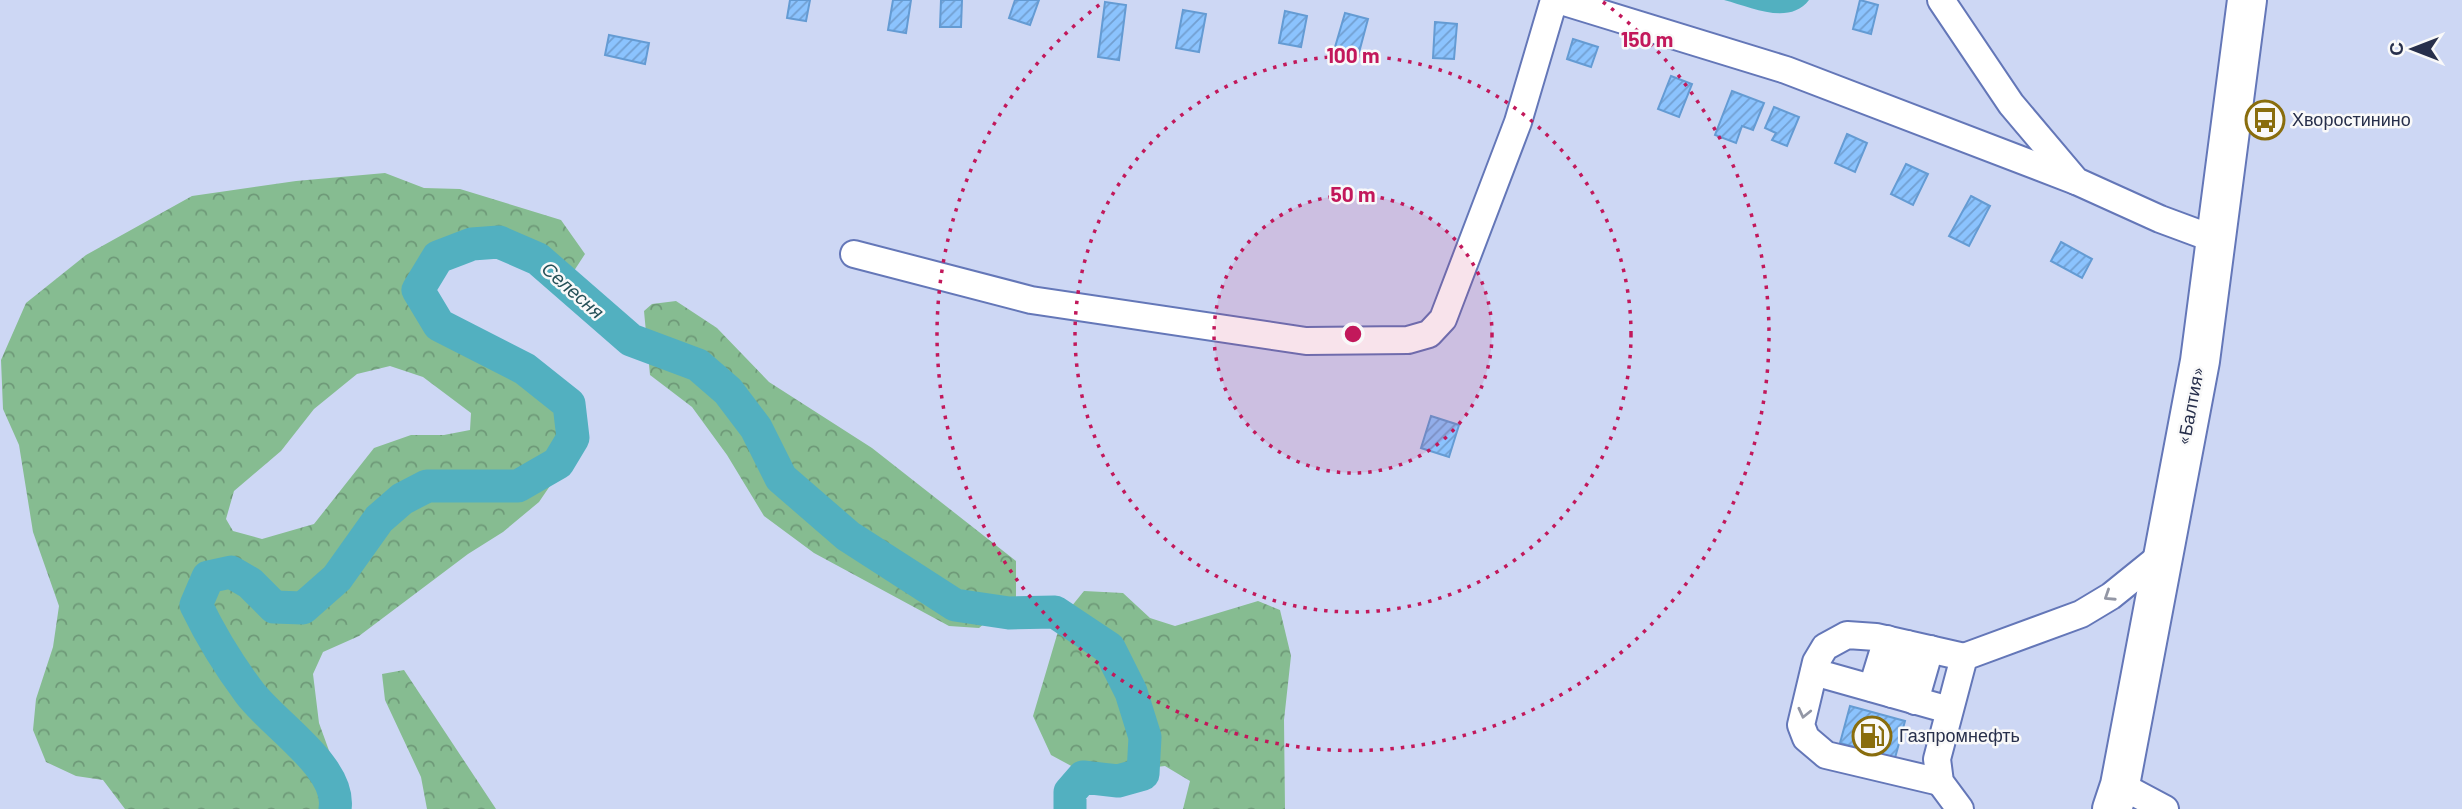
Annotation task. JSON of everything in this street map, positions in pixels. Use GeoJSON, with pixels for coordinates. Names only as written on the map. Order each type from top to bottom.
{"type":"FeatureCollection","features":[{"type":"Feature","properties":{"kind":"highway","name":"«Балтия»"},"geometry":{"type":"LineString","coordinates":[[2116,797],[2200,361],[2247,0]]}},
{"type":"Feature","properties":{"kind":"street"},"geometry":{"type":"LineString","coordinates":[[854,254],[1031,300],[1306,341],[1408,340],[1429,334],[1443,319],[1518,122],[1556,0],[1786,70],[2076,181],[2160,219],[2214,239]]}},
{"type":"Feature","properties":{"kind":"street"},"geometry":{"type":"LineString","coordinates":[[1941,0],[2011,104],[2076,181]]}},
{"type":"Feature","properties":{"kind":"street"},"geometry":{"type":"LineString","coordinates":[[1940,782],[1826,755],[1807,738],[1801,724],[1814,672],[1825,647],[1847,635],[1898,642],[1964,657],[2081,614],[2128,584],[2163,554]]}},
{"type":"Feature","properties":{"kind":"street"},"geometry":{"type":"LineString","coordinates":[[1884,692],[1898,642]]}},
{"type":"Feature","properties":{"kind":"street"},"geometry":{"type":"LineString","coordinates":[[1884,692],[1898,642]]}},
{"type":"Feature","properties":{"kind":"street"},"geometry":{"type":"LineString","coordinates":[[1960,809],[1940,782],[1937,759],[1964,657]]}},
{"type":"Feature","properties":{"kind":"street"},"geometry":{"type":"LineString","coordinates":[[1814,672],[1949,710]]}},
{"type":"Feature","properties":{"kind":"street"},"geometry":{"type":"LineString","coordinates":[[2116,797],[2165,809]]}},
{"type":"Feature","properties":{"kind":"green space"},"geometry":{"type":"Polygon","coordinates":[[[385,173],[424,188],[460,189],[561,220],[585,254],[570,277],[499,242],[472,244],[438,257],[418,290],[439,325],[525,369],[569,404],[573,438],[556,477],[539,502],[503,532],[468,554],[359,636],[323,652],[313,674],[319,723],[336,770],[339,809],[125,809],[103,780],[76,776],[46,762],[33,730],[36,699],[53,647],[59,606],[33,532],[19,445],[3,409],[1,360],[26,303],[86,255],[192,196],[296,181],[385,173]],[[390,366],[357,374],[314,409],[281,451],[234,491],[226,519],[233,531],[262,539],[314,524],[374,448],[411,435],[444,435],[470,430],[471,413],[423,377],[390,366]]]}},
{"type":"Feature","properties":{"kind":"green space"},"geometry":{"type":"Polygon","coordinates":[[[676,301],[717,328],[769,382],[872,448],[1016,561],[1016,597],[979,628],[949,626],[814,553],[764,516],[727,455],[692,407],[650,375],[644,311],[652,304],[676,301]]]}},
{"type":"Feature","properties":{"kind":"green space"},"geometry":{"type":"Polygon","coordinates":[[[1084,591],[1123,593],[1150,618],[1175,626],[1258,601],[1280,610],[1291,656],[1284,720],[1285,809],[1183,809],[1190,781],[1165,766],[1088,775],[1051,755],[1033,716],[1062,618],[1084,591]]]}},
{"type":"Feature","properties":{"kind":"green space"},"geometry":{"type":"Polygon","coordinates":[[[404,670],[496,809],[427,809],[421,777],[385,700],[382,674],[404,670]]]}},
{"type":"Feature","properties":{"kind":"shaded area"},"geometry":{"type":"Polygon","coordinates":[[[1724,0],[1809,0],[1801,8],[1780,13],[1757,10],[1724,0]]]}},
{"type":"Feature","properties":{"kind":"building"},"geometry":{"type":"Polygon","coordinates":[[[790,0],[810,0],[806,21],[787,18],[790,0]]]}},
{"type":"Feature","properties":{"kind":"building"},"geometry":{"type":"Polygon","coordinates":[[[893,0],[911,0],[906,33],[888,30],[893,0]]]}},
{"type":"Feature","properties":{"kind":"building"},"geometry":{"type":"Polygon","coordinates":[[[941,0],[962,0],[961,27],[940,27],[941,0]]]}},
{"type":"Feature","properties":{"kind":"building"},"geometry":{"type":"Polygon","coordinates":[[[1015,0],[1039,0],[1030,25],[1009,18],[1015,0]]]}},
{"type":"Feature","properties":{"kind":"building"},"geometry":{"type":"Polygon","coordinates":[[[1860,0],[1878,5],[1871,34],[1853,29],[1860,0]]]}},
{"type":"Feature","properties":{"kind":"building"},"geometry":{"type":"Polygon","coordinates":[[[1105,2],[1126,5],[1119,60],[1098,57],[1105,2]]]}},
{"type":"Feature","properties":{"kind":"building"},"geometry":{"type":"Polygon","coordinates":[[[1183,10],[1206,14],[1199,52],[1176,48],[1183,10]]]}},
{"type":"Feature","properties":{"kind":"building"},"geometry":{"type":"Polygon","coordinates":[[[1285,11],[1307,16],[1301,47],[1279,43],[1285,11]]]}},
{"type":"Feature","properties":{"kind":"building"},"geometry":{"type":"Polygon","coordinates":[[[1345,13],[1368,19],[1357,60],[1333,54],[1345,13]]]}},
{"type":"Feature","properties":{"kind":"building"},"geometry":{"type":"Polygon","coordinates":[[[1435,22],[1457,24],[1454,59],[1433,58],[1435,22]]]}},
{"type":"Feature","properties":{"kind":"building"},"geometry":{"type":"Polygon","coordinates":[[[609,35],[649,43],[645,64],[605,55],[609,35]]]}},
{"type":"Feature","properties":{"kind":"building"},"geometry":{"type":"Polygon","coordinates":[[[1573,39],[1598,47],[1591,67],[1567,59],[1573,39]]]}},
{"type":"Feature","properties":{"kind":"building"},"geometry":{"type":"Polygon","coordinates":[[[1671,76],[1692,84],[1679,117],[1658,109],[1671,76]]]}},
{"type":"Feature","properties":{"kind":"building"},"geometry":{"type":"Polygon","coordinates":[[[1732,91],[1764,103],[1753,130],[1742,126],[1736,143],[1715,135],[1732,91]]]}},
{"type":"Feature","properties":{"kind":"building"},"geometry":{"type":"Polygon","coordinates":[[[1774,107],[1799,117],[1787,146],[1772,140],[1776,133],[1765,128],[1774,107]]]}},
{"type":"Feature","properties":{"kind":"building"},"geometry":{"type":"Polygon","coordinates":[[[1847,134],[1867,143],[1855,172],[1835,163],[1847,134]]]}},
{"type":"Feature","properties":{"kind":"building"},"geometry":{"type":"Polygon","coordinates":[[[1906,164],[1928,174],[1913,205],[1891,194],[1906,164]]]}},
{"type":"Feature","properties":{"kind":"building"},"geometry":{"type":"Polygon","coordinates":[[[1971,196],[1990,206],[1969,246],[1949,236],[1971,196]]]}},
{"type":"Feature","properties":{"kind":"building"},"geometry":{"type":"Polygon","coordinates":[[[2061,242],[2092,259],[2082,278],[2051,261],[2061,242]]]}},
{"type":"Feature","properties":{"kind":"building"},"geometry":{"type":"Polygon","coordinates":[[[1431,416],[1459,425],[1449,457],[1421,448],[1431,416]]]}},
{"type":"Feature","properties":{"kind":"building"},"geometry":{"type":"Polygon","coordinates":[[[1850,706],[1905,721],[1895,758],[1840,743],[1850,706]]]}},
{"type":"Feature","properties":{"kind":"waterway","name":"Селесня"},"geometry":{"type":"LineString","coordinates":[[335,809],[334,793],[328,778],[317,762],[249,692],[220,650],[196,605],[208,577],[231,572],[250,583],[274,607],[303,608],[337,578],[379,519],[402,499],[427,486],[518,486],[558,463],[573,438],[569,404],[525,369],[439,325],[418,290],[438,257],[472,244],[499,242],[538,259],[631,340],[698,365],[728,391],[756,428],[781,478],[848,536],[955,605],[1009,613],[1055,612],[1109,648],[1131,692],[1145,737],[1143,774],[1118,781],[1083,777],[1070,792],[1070,809]]}},
{"type":"Feature","properties":{"kind":"place","name":"Хворостинино"},"geometry":{"type":"Point","coordinates":[2265,120]}},
{"type":"Feature","properties":{"kind":"place","name":"Газпромнефть"},"geometry":{"type":"Point","coordinates":[1872,736]}}]}
